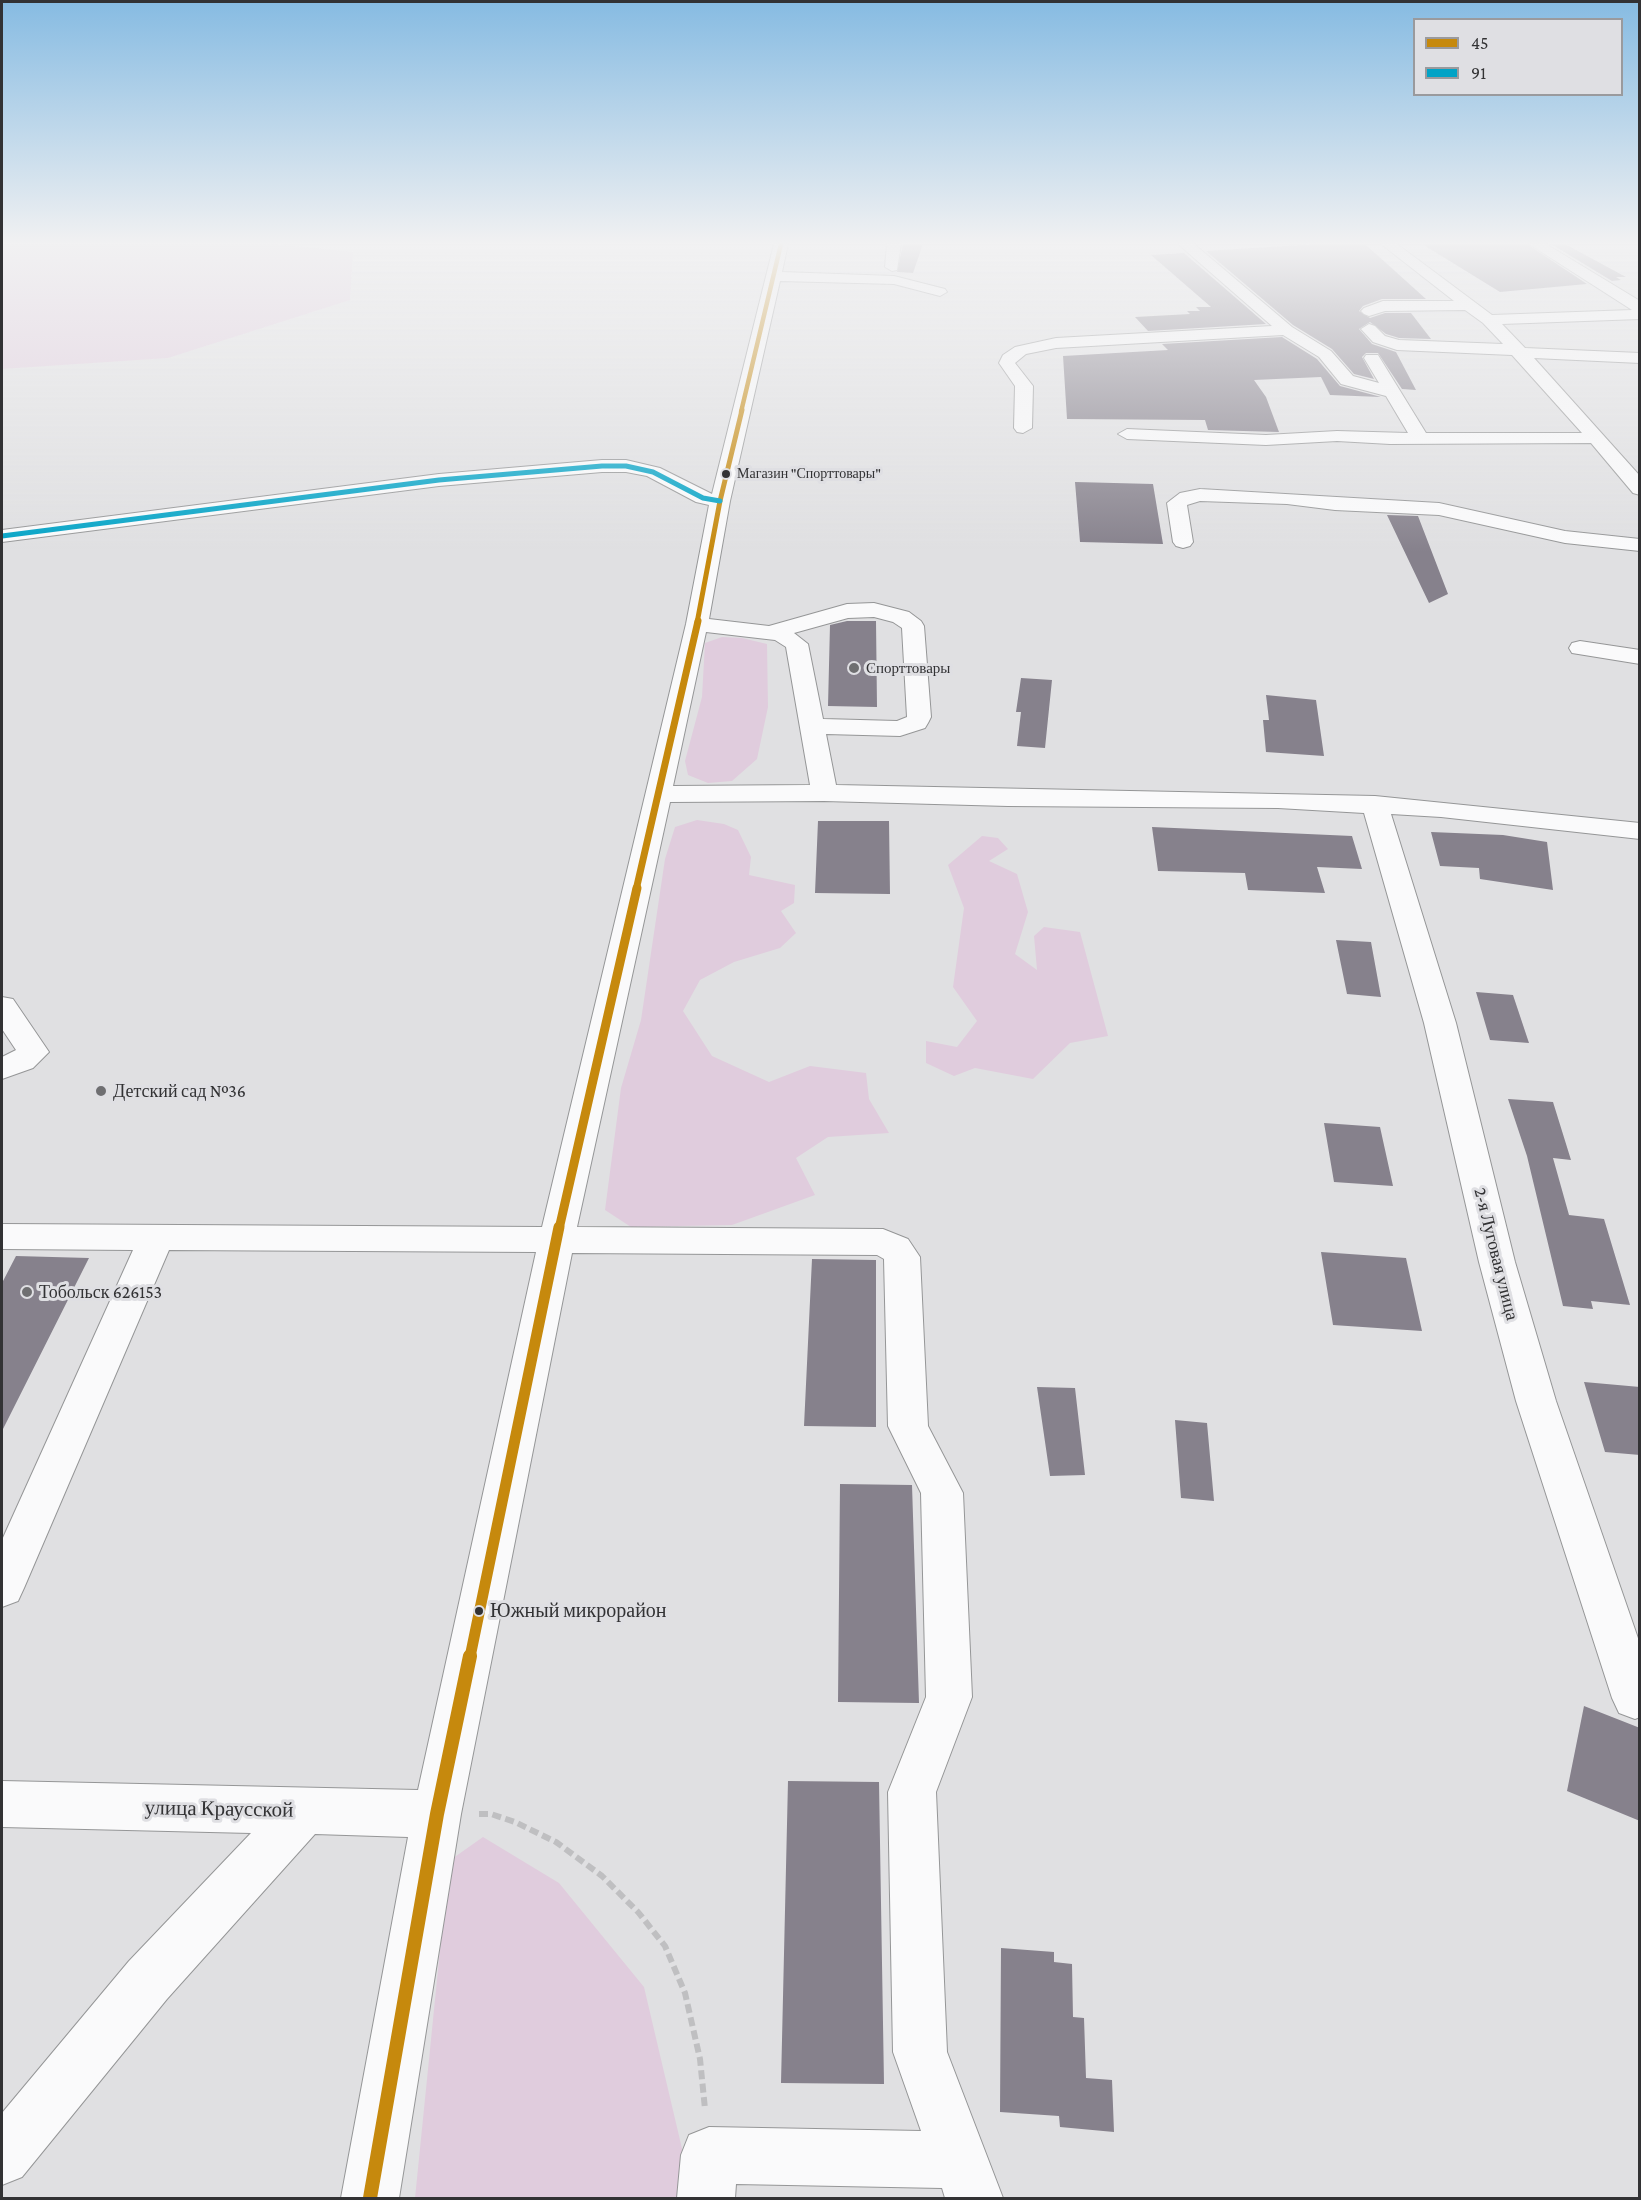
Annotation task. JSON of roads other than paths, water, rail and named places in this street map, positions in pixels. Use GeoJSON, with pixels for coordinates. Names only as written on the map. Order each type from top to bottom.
{"type":"FeatureCollection","features":[{"type":"Feature","properties":{"kind":"street"},"geometry":{"type":"LineString","coordinates":[[369,2199],[437,1814],[556,1242],[697,624],[720,501],[757,347]]}},
{"type":"Feature","properties":{"kind":"street"},"geometry":{"type":"LineString","coordinates":[[1023,428],[1024,386],[1007,363],[1009,358],[1021,350],[1038,347]]}},
{"type":"Feature","properties":{"kind":"street"},"geometry":{"type":"LineString","coordinates":[[1313,347],[1325,354],[1347,380],[1392,392]]}},
{"type":"Feature","properties":{"kind":"street"},"geometry":{"type":"LineString","coordinates":[[1426,347],[1640,358]]}},
{"type":"Feature","properties":{"kind":"street"},"geometry":{"type":"LineString","coordinates":[[1515,347],[1640,489]]}},
{"type":"Feature","properties":{"kind":"street"},"geometry":{"type":"LineString","coordinates":[[1581,355],[1640,368]]}},
{"type":"Feature","properties":{"kind":"street"},"geometry":{"type":"LineString","coordinates":[[1372,358],[1420,438]]}},
{"type":"Feature","properties":{"kind":"street"},"geometry":{"type":"LineString","coordinates":[[1127,434],[1255,440],[1337,436],[1596,438]]}},
{"type":"Feature","properties":{"kind":"street"},"geometry":{"type":"LineString","coordinates":[[2,536],[427,482],[602,466],[626,466],[653,472],[708,500],[720,501]]}},
{"type":"Feature","properties":{"kind":"street"},"geometry":{"type":"LineString","coordinates":[[1183,542],[1177,503],[1187,497],[1200,495],[1287,498],[1335,504],[1439,509],[1583,540],[1640,545]]}},
{"type":"Feature","properties":{"kind":"street"},"geometry":{"type":"LineString","coordinates":[[768,633],[847,611],[874,610],[901,616],[913,626],[920,717],[916,723],[900,729],[812,726]]}},
{"type":"Feature","properties":{"kind":"street"},"geometry":{"type":"LineString","coordinates":[[697,624],[781,634],[797,644],[824,793]]}},
{"type":"Feature","properties":{"kind":"street"},"geometry":{"type":"LineString","coordinates":[[1580,648],[1640,657]]}},
{"type":"Feature","properties":{"kind":"street"},"geometry":{"type":"LineString","coordinates":[[657,794],[824,793],[1008,798],[1278,800],[1441,809],[1640,831]]}},
{"type":"Feature","properties":{"kind":"street","name":"2-я Луговая улица"},"geometry":{"type":"LineString","coordinates":[[1375,804],[1440,1023],[1497,1262],[1536,1401],[1635,1698]]}},
{"type":"Feature","properties":{"kind":"street"},"geometry":{"type":"LineString","coordinates":[[2,1006],[33,1052],[22,1061],[2,1069]]}},
{"type":"Feature","properties":{"kind":"street"},"geometry":{"type":"LineString","coordinates":[[2,1236],[556,1242],[883,1242],[895,1248],[902,1257],[908,1426],[942,1493],[949,1696],[912,1792],[920,2052],[967,2179],[707,2177]]}},
{"type":"Feature","properties":{"kind":"street"},"geometry":{"type":"LineString","coordinates":[[2,1588],[156,1238]]}},
{"type":"Feature","properties":{"kind":"street","name":"улица Краусской"},"geometry":{"type":"LineString","coordinates":[[2,1804],[437,1814]]}},
{"type":"Feature","properties":{"kind":"street"},"geometry":{"type":"LineString","coordinates":[[2,2157],[81,2058],[148,1980],[304,1811]]}},
{"type":"Feature","properties":{"kind":"place","name":"Магазин \"Спорттовары\""},"geometry":{"type":"Point","coordinates":[726,474]}},
{"type":"Feature","properties":{"kind":"place","name":"Спорттовары"},"geometry":{"type":"Point","coordinates":[854,668]}},
{"type":"Feature","properties":{"kind":"place","name":"Детский сад №36"},"geometry":{"type":"Point","coordinates":[101,1091]}},
{"type":"Feature","properties":{"kind":"place","name":"Тобольск 626153"},"geometry":{"type":"Point","coordinates":[27,1292]}},
{"type":"Feature","properties":{"kind":"place","name":"Южный микрорайон"},"geometry":{"type":"Point","coordinates":[479,1611]}}]}
